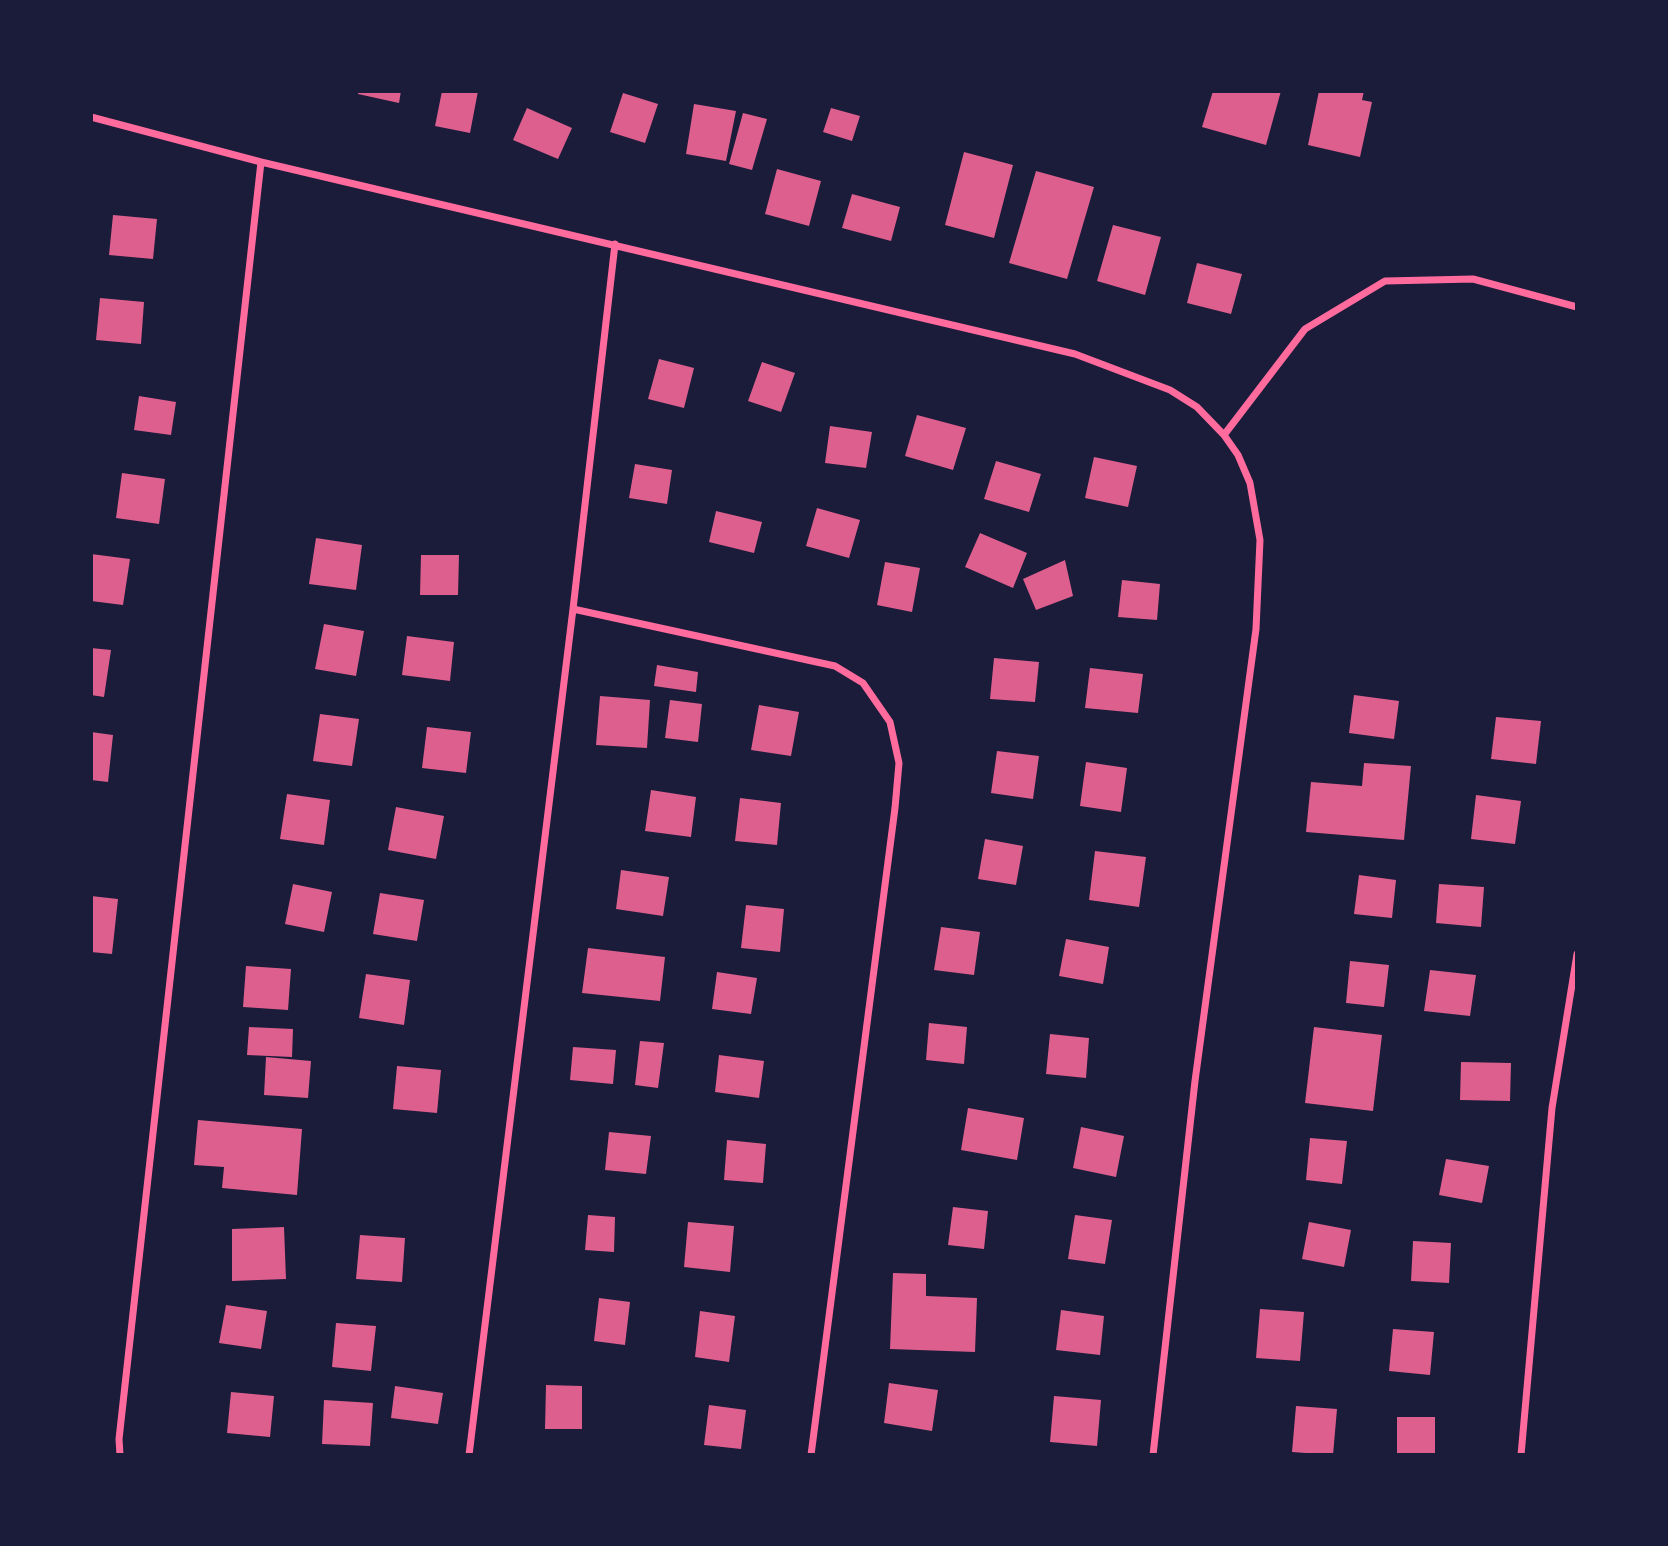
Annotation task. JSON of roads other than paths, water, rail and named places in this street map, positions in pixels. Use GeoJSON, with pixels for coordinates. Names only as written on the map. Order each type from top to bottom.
{"type":"FeatureCollection","features":[{"type":"Feature","properties":{"kind":"street"},"geometry":{"type":"LineString","coordinates":[[91,117],[261,162],[1075,354],[1170,390],[1197,407],[1224,435],[1238,455],[1250,483],[1260,540],[1256,629],[1195,1081],[1153,1455]]}},
{"type":"Feature","properties":{"kind":"street"},"geometry":{"type":"LineString","coordinates":[[120,1455],[119,1439],[261,162]]}},
{"type":"Feature","properties":{"kind":"street"},"geometry":{"type":"LineString","coordinates":[[468,1455],[573,608],[615,244]]}},
{"type":"Feature","properties":{"kind":"street"},"geometry":{"type":"LineString","coordinates":[[1224,435],[1305,329],[1385,281],[1473,279],[1577,307]]}},
{"type":"Feature","properties":{"kind":"street"},"geometry":{"type":"LineString","coordinates":[[573,608],[835,666],[863,684],[890,722],[899,763],[895,808],[811,1455]]}},
{"type":"Feature","properties":{"kind":"street"},"geometry":{"type":"LineString","coordinates":[[1521,1455],[1552,1108],[1577,954]]}}]}
